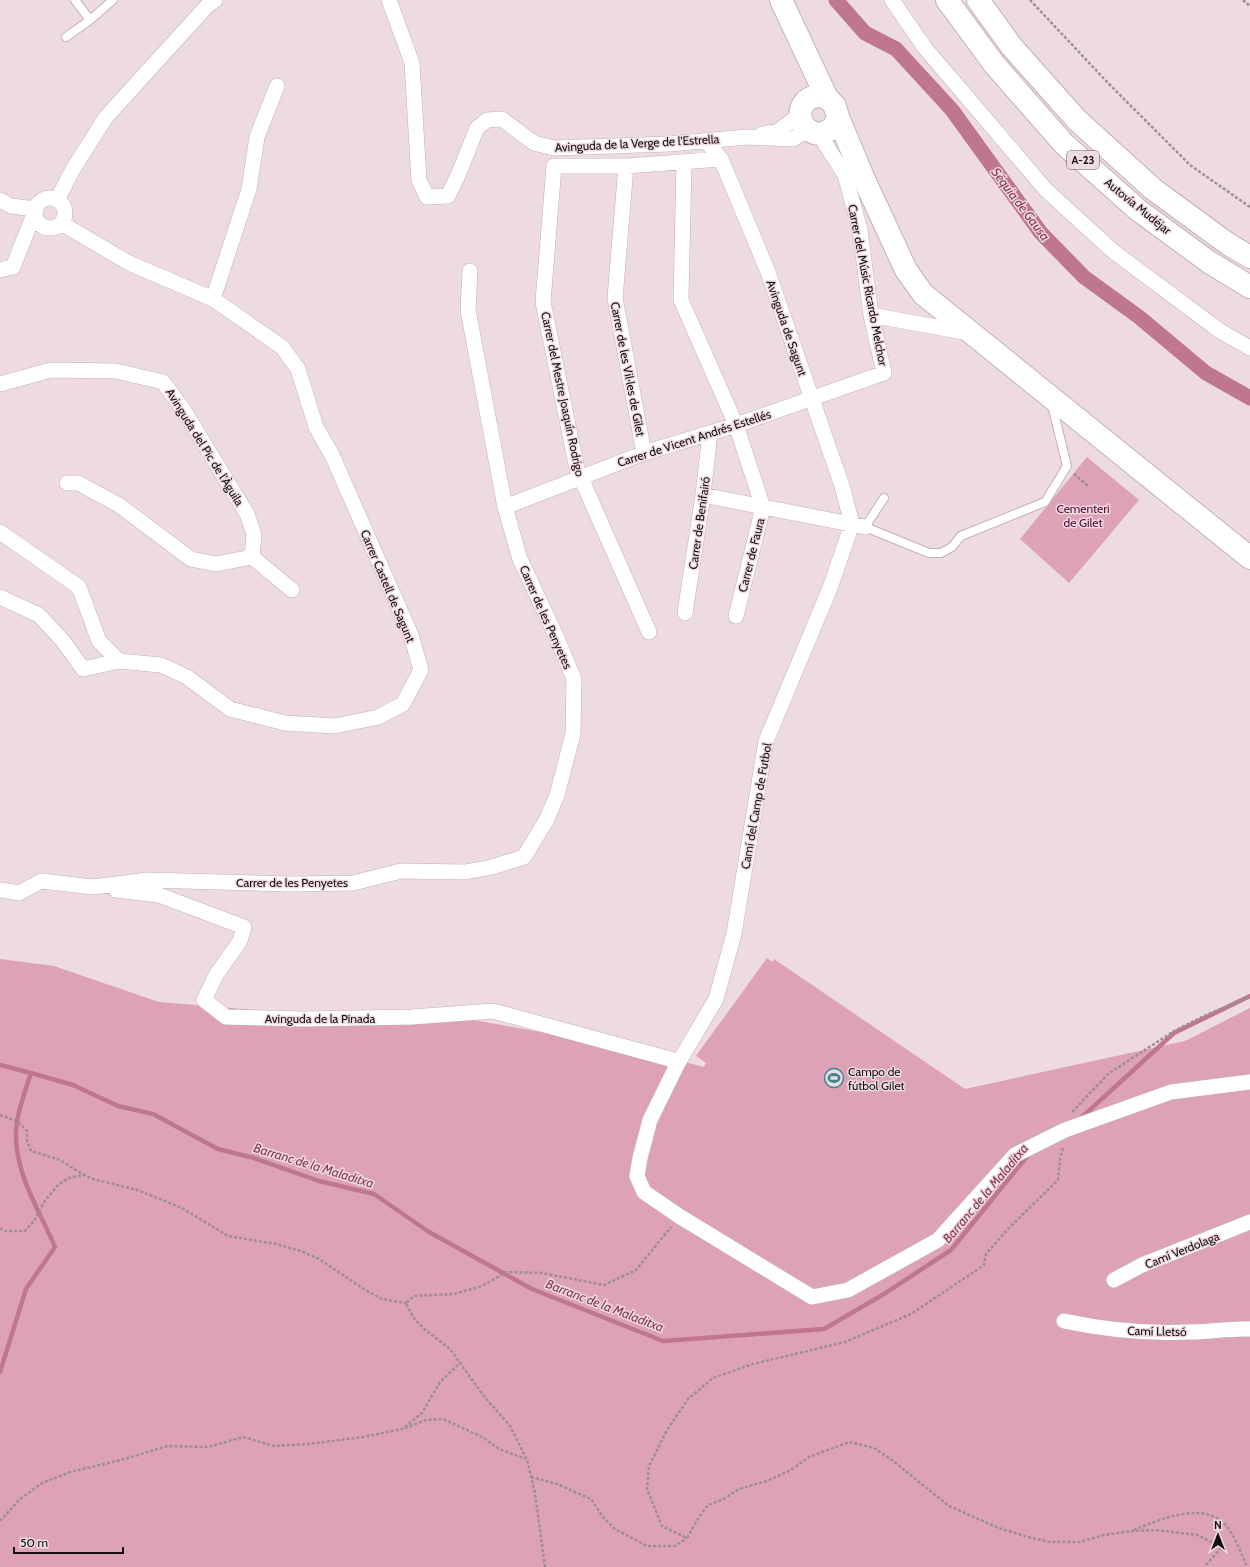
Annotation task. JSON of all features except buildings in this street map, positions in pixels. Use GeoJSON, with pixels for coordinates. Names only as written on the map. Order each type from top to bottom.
{"type":"FeatureCollection","features":[{"type":"Feature","properties":{"kind":"main road"},"geometry":{"type":"LineString","coordinates":[[781,0],[798,36],[814,118],[863,177]]}},
{"type":"Feature","properties":{"kind":"main road","name":"Autovía Mudéjar"},"geometry":{"type":"LineString","coordinates":[[947,0],[994,64],[1064,144],[1138,210],[1209,262],[1250,287]]}},
{"type":"Feature","properties":{"kind":"main road","name":"Autovía Mudéjar"},"geometry":{"type":"LineString","coordinates":[[978,0],[1012,47],[1077,120],[1153,189],[1228,244],[1250,257]]}},
{"type":"Feature","properties":{"kind":"main road"},"geometry":{"type":"LineString","coordinates":[[814,118],[833,128],[838,117],[863,177],[906,270],[923,294],[1250,558]]}},
{"type":"Feature","properties":{"kind":"street"},"geometry":{"type":"LineString","coordinates":[[57,200],[73,169],[106,117],[207,6],[215,0]]}},
{"type":"Feature","properties":{"kind":"street","name":"Avinguda de la Verge de l'Estrella"},"geometry":{"type":"LineString","coordinates":[[389,0],[412,63],[419,180],[427,197],[448,196],[477,128],[487,120],[502,118],[534,143],[554,148],[669,144],[747,137],[778,131],[814,118]]}},
{"type":"Feature","properties":{"kind":"street"},"geometry":{"type":"LineString","coordinates":[[892,0],[925,48],[1046,190],[1114,252],[1220,331],[1250,348]]}},
{"type":"Feature","properties":{"kind":"street"},"geometry":{"type":"LineString","coordinates":[[213,299],[249,189],[257,137],[277,86]]}},
{"type":"Feature","properties":{"kind":"street","name":"Carrer del Músic Ricardo Melchor"},"geometry":{"type":"LineString","coordinates":[[814,118],[845,175],[860,230],[872,315],[884,373]]}},
{"type":"Feature","properties":{"kind":"street","name":"Avinguda de Sagunt"},"geometry":{"type":"LineString","coordinates":[[705,140],[720,159],[768,272],[842,486],[858,526]]}},
{"type":"Feature","properties":{"kind":"street","name":"Avinguda de la Verge de l'Estrella"},"geometry":{"type":"LineString","coordinates":[[554,166],[626,166],[720,159]]}},
{"type":"Feature","properties":{"kind":"street","name":"Carrer de Faura"},"geometry":{"type":"LineString","coordinates":[[684,162],[681,300],[736,425],[763,507],[736,616]]}},
{"type":"Feature","properties":{"kind":"street","name":"Carrer del Mestre Joaquín Rodrigo"},"geometry":{"type":"LineString","coordinates":[[554,166],[543,302],[577,470],[649,632]]}},
{"type":"Feature","properties":{"kind":"street","name":"Carrer de les Vil·les de Gilet"},"geometry":{"type":"LineString","coordinates":[[626,166],[614,298],[644,453]]}},
{"type":"Feature","properties":{"kind":"street"},"geometry":{"type":"LineString","coordinates":[[0,270],[13,267],[36,209],[44,200],[48,198],[60,202],[65,209],[64,218],[56,227],[44,227],[40,224],[36,217],[36,209]]}},
{"type":"Feature","properties":{"kind":"street"},"geometry":{"type":"LineString","coordinates":[[0,200],[11,206],[36,209]]}},
{"type":"Feature","properties":{"kind":"street","name":"Carrer Castell de Sagunt"},"geometry":{"type":"LineString","coordinates":[[0,597],[39,615],[63,641],[83,669],[119,661],[161,665],[188,677],[230,709],[285,723],[335,726],[378,717],[403,704],[421,670],[410,635],[332,455],[316,427],[298,369],[282,347],[213,299],[129,263],[61,223]]}},
{"type":"Feature","properties":{"kind":"street","name":"Carrer de les Penyetes"},"geometry":{"type":"LineString","coordinates":[[0,890],[19,893],[41,881],[93,887],[148,880],[291,884],[353,883],[401,871],[465,872],[492,867],[524,857],[547,819],[557,795],[573,734],[574,679],[556,636],[520,559],[506,507],[468,310],[470,271]]}},
{"type":"Feature","properties":{"kind":"street"},"geometry":{"type":"LineString","coordinates":[[872,315],[971,333]]}},
{"type":"Feature","properties":{"kind":"street","name":"Avinguda del Pic de l'Àguila"},"geometry":{"type":"LineString","coordinates":[[0,384],[51,370],[116,371],[163,382],[183,409],[247,514],[254,535],[252,557]]}},
{"type":"Feature","properties":{"kind":"street","name":"Carrer de Vicent Andrés Estellés"},"geometry":{"type":"LineString","coordinates":[[506,507],[644,453],[736,425],[884,373]]}},
{"type":"Feature","properties":{"kind":"street","name":"Carrer de Benifairó"},"geometry":{"type":"LineString","coordinates":[[685,613],[704,495],[710,433]]}},
{"type":"Feature","properties":{"kind":"street"},"geometry":{"type":"LineString","coordinates":[[67,483],[78,483],[120,505],[191,559],[216,564],[252,557],[292,590]]}},
{"type":"Feature","properties":{"kind":"street"},"geometry":{"type":"LineString","coordinates":[[704,495],[858,526]]}},
{"type":"Feature","properties":{"kind":"street","name":"Camí del Camp de Futbol"},"geometry":{"type":"LineString","coordinates":[[858,526],[830,588],[766,741],[734,934],[716,999],[677,1065],[650,1120],[637,1176],[644,1192],[680,1216],[812,1297],[848,1290],[938,1240],[1015,1155],[1065,1130],[1171,1092],[1250,1082]]}},
{"type":"Feature","properties":{"kind":"street"},"geometry":{"type":"LineString","coordinates":[[0,532],[79,587],[99,641],[119,661]]}},
{"type":"Feature","properties":{"kind":"street","name":"Avinguda de la Pinada"},"geometry":{"type":"LineString","coordinates":[[93,887],[159,895],[244,927],[240,941],[216,975],[204,1000],[226,1017],[304,1019],[412,1017],[493,1011],[670,1059],[677,1065]]}},
{"type":"Feature","properties":{"kind":"street","name":"Camí Verdolaga"},"geometry":{"type":"LineString","coordinates":[[1114,1280],[1142,1265],[1250,1222]]}},
{"type":"Feature","properties":{"kind":"street","name":"Camí Lletsó"},"geometry":{"type":"LineString","coordinates":[[1064,1321],[1100,1329],[1141,1333],[1250,1329]]}},
{"type":"Feature","properties":{"kind":"lane"},"geometry":{"type":"LineString","coordinates":[[75,0],[90,20]]}},
{"type":"Feature","properties":{"kind":"lane"},"geometry":{"type":"LineString","coordinates":[[66,37],[90,20],[113,0]]}},
{"type":"Feature","properties":{"kind":"lane"},"geometry":{"type":"LineString","coordinates":[[884,498],[858,526],[929,553],[941,553],[952,547],[961,536],[1046,502],[1067,466],[1051,398]]}},
{"type":"Feature","properties":{"kind":"path"},"geometry":{"type":"LineString","coordinates":[[1030,0],[1109,84],[1190,165],[1250,207]]}},
{"type":"Feature","properties":{"kind":"path"},"geometry":{"type":"LineString","coordinates":[[1243,0],[1250,6]]}},
{"type":"Feature","properties":{"kind":"path"},"geometry":{"type":"LineString","coordinates":[[1067,466],[1088,486]]}},
{"type":"Feature","properties":{"kind":"path"},"geometry":{"type":"LineString","coordinates":[[687,1538],[662,1526],[647,1489],[649,1466],[667,1430],[688,1399],[713,1378],[753,1364],[845,1342],[911,1314],[984,1265],[986,1254],[1006,1230],[1058,1180],[1066,1118],[1108,1074],[1174,1031],[1208,1014],[1250,997]]}},
{"type":"Feature","properties":{"kind":"path"},"geometry":{"type":"LineString","coordinates":[[0,1115],[17,1120],[27,1131],[27,1140],[31,1151],[60,1160],[93,1179],[136,1190],[182,1208],[228,1236],[276,1244],[301,1251],[319,1259],[364,1289],[382,1299],[406,1303]]}},
{"type":"Feature","properties":{"kind":"path"},"geometry":{"type":"LineString","coordinates":[[0,1228],[5,1231],[25,1231],[34,1221],[44,1202],[57,1186],[68,1178],[84,1175]]}},
{"type":"Feature","properties":{"kind":"path"},"geometry":{"type":"LineString","coordinates":[[406,1303],[414,1296],[454,1294],[482,1286],[507,1272],[542,1273],[604,1285],[636,1270],[680,1216]]}},
{"type":"Feature","properties":{"kind":"path"},"geometry":{"type":"LineString","coordinates":[[406,1303],[413,1317],[418,1323],[450,1349],[461,1362],[483,1395],[510,1426],[527,1460],[535,1493],[545,1567]]}},
{"type":"Feature","properties":{"kind":"path"},"geometry":{"type":"LineString","coordinates":[[402,1429],[422,1413],[440,1382],[461,1362]]}},
{"type":"Feature","properties":{"kind":"path"},"geometry":{"type":"LineString","coordinates":[[0,1521],[19,1500],[42,1483],[70,1472],[125,1459],[167,1446],[208,1447],[243,1437],[274,1446],[308,1444],[363,1437],[402,1429],[426,1420],[443,1419],[484,1438],[499,1449],[527,1460]]}},
{"type":"Feature","properties":{"kind":"path"},"geometry":{"type":"LineString","coordinates":[[531,1477],[557,1484],[590,1499],[603,1517],[615,1529],[647,1546],[675,1546],[687,1538],[708,1505],[724,1499],[739,1489],[767,1481],[791,1470],[809,1457],[849,1442],[874,1448],[892,1460],[949,1506],[999,1528],[1050,1542],[1080,1542],[1104,1535],[1132,1531],[1156,1530],[1197,1535],[1222,1547],[1204,1567]]}},
{"type":"Feature","properties":{"kind":"path"},"geometry":{"type":"LineString","coordinates":[[1132,1531],[1159,1520],[1182,1515],[1199,1512],[1213,1516],[1227,1527],[1239,1547],[1247,1567]]}},
{"type":"Feature","properties":{"kind":"green space","name":"Cementeri de Gilet"},"geometry":{"type":"Polygon","coordinates":[[[1087,457],[1139,500],[1069,583],[1020,539],[1087,457]]]}},
{"type":"Feature","properties":{"kind":"green space"},"geometry":{"type":"Polygon","coordinates":[[[767,958],[772,962],[774,959],[965,1089],[1185,1041],[1250,1008],[1250,1567],[0,1567],[0,959],[54,966],[159,1002],[356,1018],[445,1015],[626,1047],[704,1067],[706,1063],[696,1056],[767,958]]]}},
{"type":"Feature","properties":{"kind":"waterway","name":"Séquia de Gausa"},"geometry":{"type":"LineString","coordinates":[[836,0],[865,33],[896,49],[952,110],[1041,233],[1084,277],[1139,317],[1206,373],[1250,398]]}},
{"type":"Feature","properties":{"kind":"waterway","name":"Barranc de la Maladitxa"},"geometry":{"type":"LineString","coordinates":[[1081,1118],[1174,1033],[1250,996]]}},
{"type":"Feature","properties":{"kind":"waterway","name":"Barranc de la Maladitxa"},"geometry":{"type":"LineString","coordinates":[[0,1065],[73,1085],[118,1106],[153,1114],[218,1149],[254,1158],[319,1181],[374,1194],[429,1232],[532,1289],[663,1341],[824,1329],[884,1294],[951,1250],[1029,1154]]}},
{"type":"Feature","properties":{"kind":"waterway"},"geometry":{"type":"LineString","coordinates":[[0,1372],[26,1289],[55,1247],[30,1194],[20,1167],[17,1152],[17,1122],[31,1073]]}},
{"type":"Feature","properties":{"kind":"place","name":"Campo de fútbol Gilet"},"geometry":{"type":"Point","coordinates":[834,1078]}}]}
